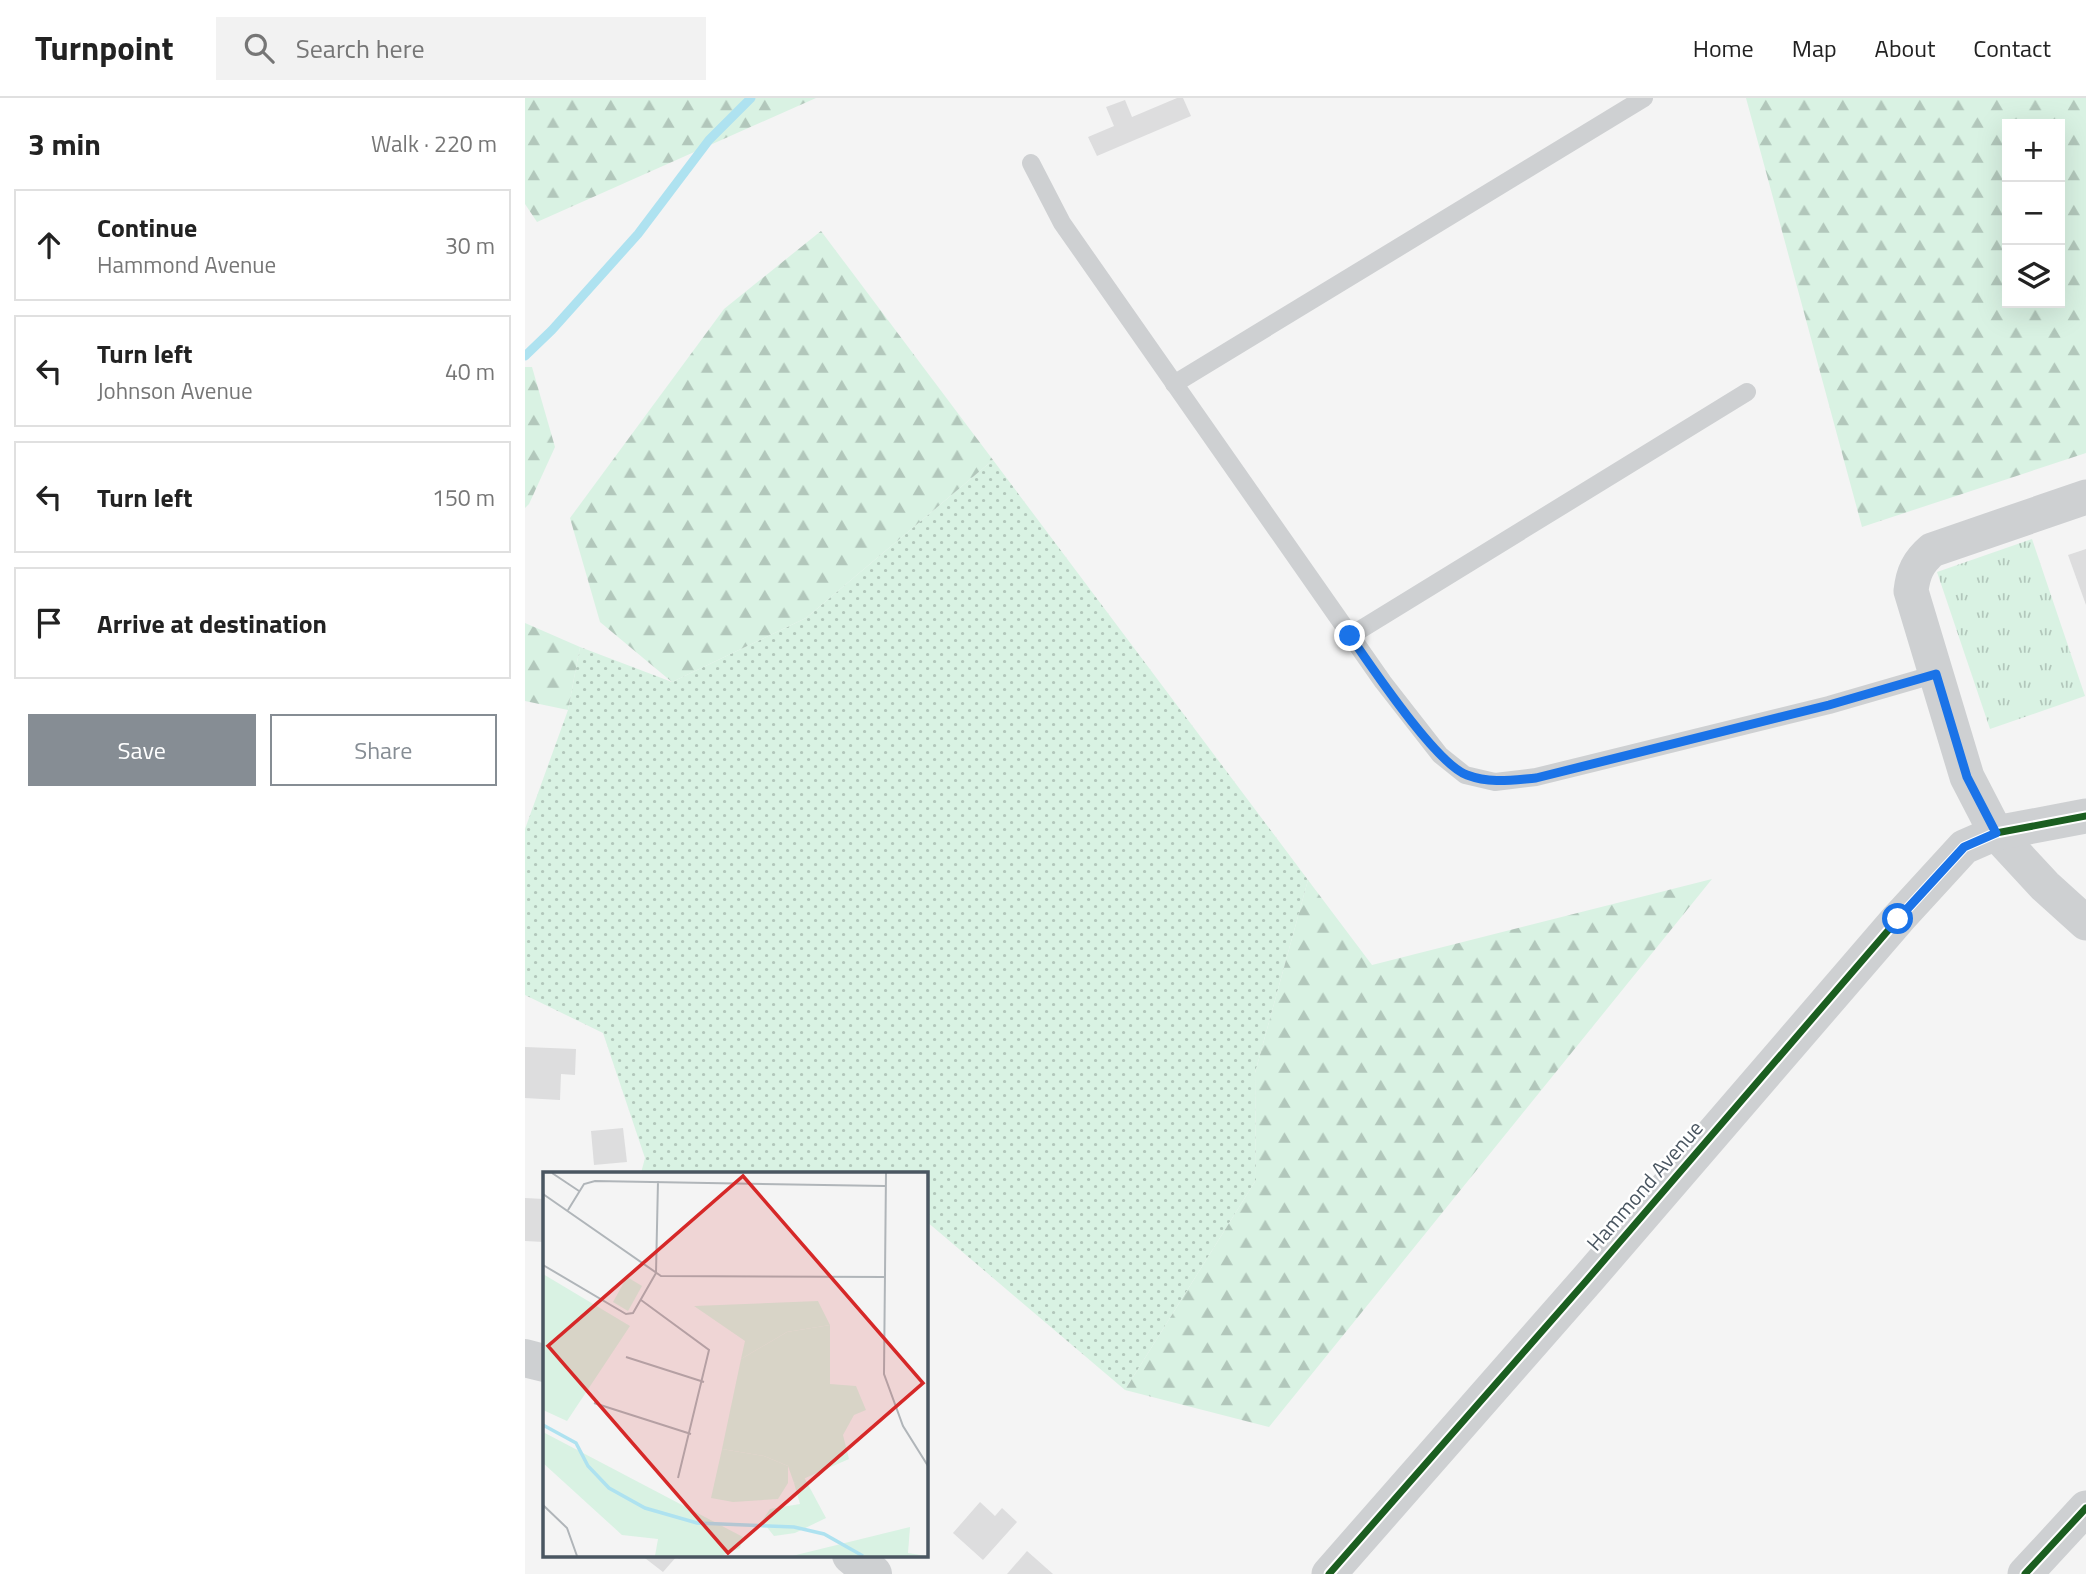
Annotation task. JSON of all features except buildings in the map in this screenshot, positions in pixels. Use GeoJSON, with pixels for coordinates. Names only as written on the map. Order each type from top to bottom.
{"type":"FeatureCollection","features":[{"type":"Feature","properties":{"kind":"street"},"geometry":{"type":"LineString","coordinates":[[2086,497],[1932,550],[1920,560],[1912,576],[1911,591],[1967,777],[1996,833],[2045,886],[2086,923]]}},
{"type":"Feature","properties":{"kind":"street","name":"Hammond Avenue"},"geometry":{"type":"LineString","coordinates":[[1329,1574],[1898,919],[1964,847],[1996,833],[2086,816]]}},
{"type":"Feature","properties":{"kind":"street"},"geometry":{"type":"LineString","coordinates":[[525,1358],[543,1363]]}},
{"type":"Feature","properties":{"kind":"street"},"geometry":{"type":"LineString","coordinates":[[2025,1574],[2086,1508]]}},
{"type":"Feature","properties":{"kind":"street"},"geometry":{"type":"LineString","coordinates":[[852,1556],[873,1574]]}},
{"type":"Feature","properties":{"kind":"lane"},"geometry":{"type":"LineString","coordinates":[[1174,384],[1644,98]]}},
{"type":"Feature","properties":{"kind":"lane"},"geometry":{"type":"LineString","coordinates":[[1031,163],[1062,223],[1350,636],[1440,755],[1465,775],[1495,782],[1536,778],[1829,705],[1936,674]]}},
{"type":"Feature","properties":{"kind":"lane"},"geometry":{"type":"LineString","coordinates":[[1350,636],[1747,392]]}},
{"type":"Feature","properties":{"kind":"green space"},"geometry":{"type":"Polygon","coordinates":[[[525,98],[816,98],[537,222],[525,204],[525,98]]]}},
{"type":"Feature","properties":{"kind":"green space"},"geometry":{"type":"Polygon","coordinates":[[[1746,98],[2086,98],[2086,453],[1862,527],[1746,98]]]}},
{"type":"Feature","properties":{"kind":"green space"},"geometry":{"type":"Polygon","coordinates":[[[821,231],[993,460],[806,618],[672,682],[600,622],[570,518],[724,309],[821,231]]]}},
{"type":"Feature","properties":{"kind":"green space"},"geometry":{"type":"Polygon","coordinates":[[[525,367],[532,367],[555,447],[525,508],[525,367]]]}},
{"type":"Feature","properties":{"kind":"green space"},"geometry":{"type":"Polygon","coordinates":[[[993,460],[1308,880],[1255,1073],[1256,1180],[1125,1390],[927,1222],[927,1172],[641,1172],[645,1158],[603,1033],[525,995],[525,829],[568,710],[580,647],[672,682],[806,618],[993,460]]]}},
{"type":"Feature","properties":{"kind":"green space"},"geometry":{"type":"Polygon","coordinates":[[[2032,539],[2085,696],[1990,729],[1937,572],[2032,539]]]}},
{"type":"Feature","properties":{"kind":"green space"},"geometry":{"type":"Polygon","coordinates":[[[525,623],[580,647],[568,710],[525,701],[525,623]]]}},
{"type":"Feature","properties":{"kind":"green space"},"geometry":{"type":"Polygon","coordinates":[[[1712,879],[1269,1427],[1125,1390],[1256,1180],[1255,1073],[1308,880],[1372,965],[1712,879]]]}},
{"type":"Feature","properties":{"kind":"waterway"},"geometry":{"type":"LineString","coordinates":[[525,356],[552,330],[638,234],[709,140],[751,98]]}},
{"type":"Feature","properties":{"kind":"cycle path"},"geometry":{"type":"LineString","coordinates":[[1329,1574],[1898,919],[1964,847],[1996,833],[2086,816]]}},
{"type":"Feature","properties":{"kind":"cycle path"},"geometry":{"type":"LineString","coordinates":[[2025,1574],[2086,1508]]}},
{"type":"Feature","properties":{"kind":"route"},"geometry":{"type":"LineString","coordinates":[[1350,636],[1440,755],[1465,775],[1495,782],[1536,778],[1829,705],[1936,674],[1967,777],[1996,833],[1964,847],[1898,919]]}}]}
